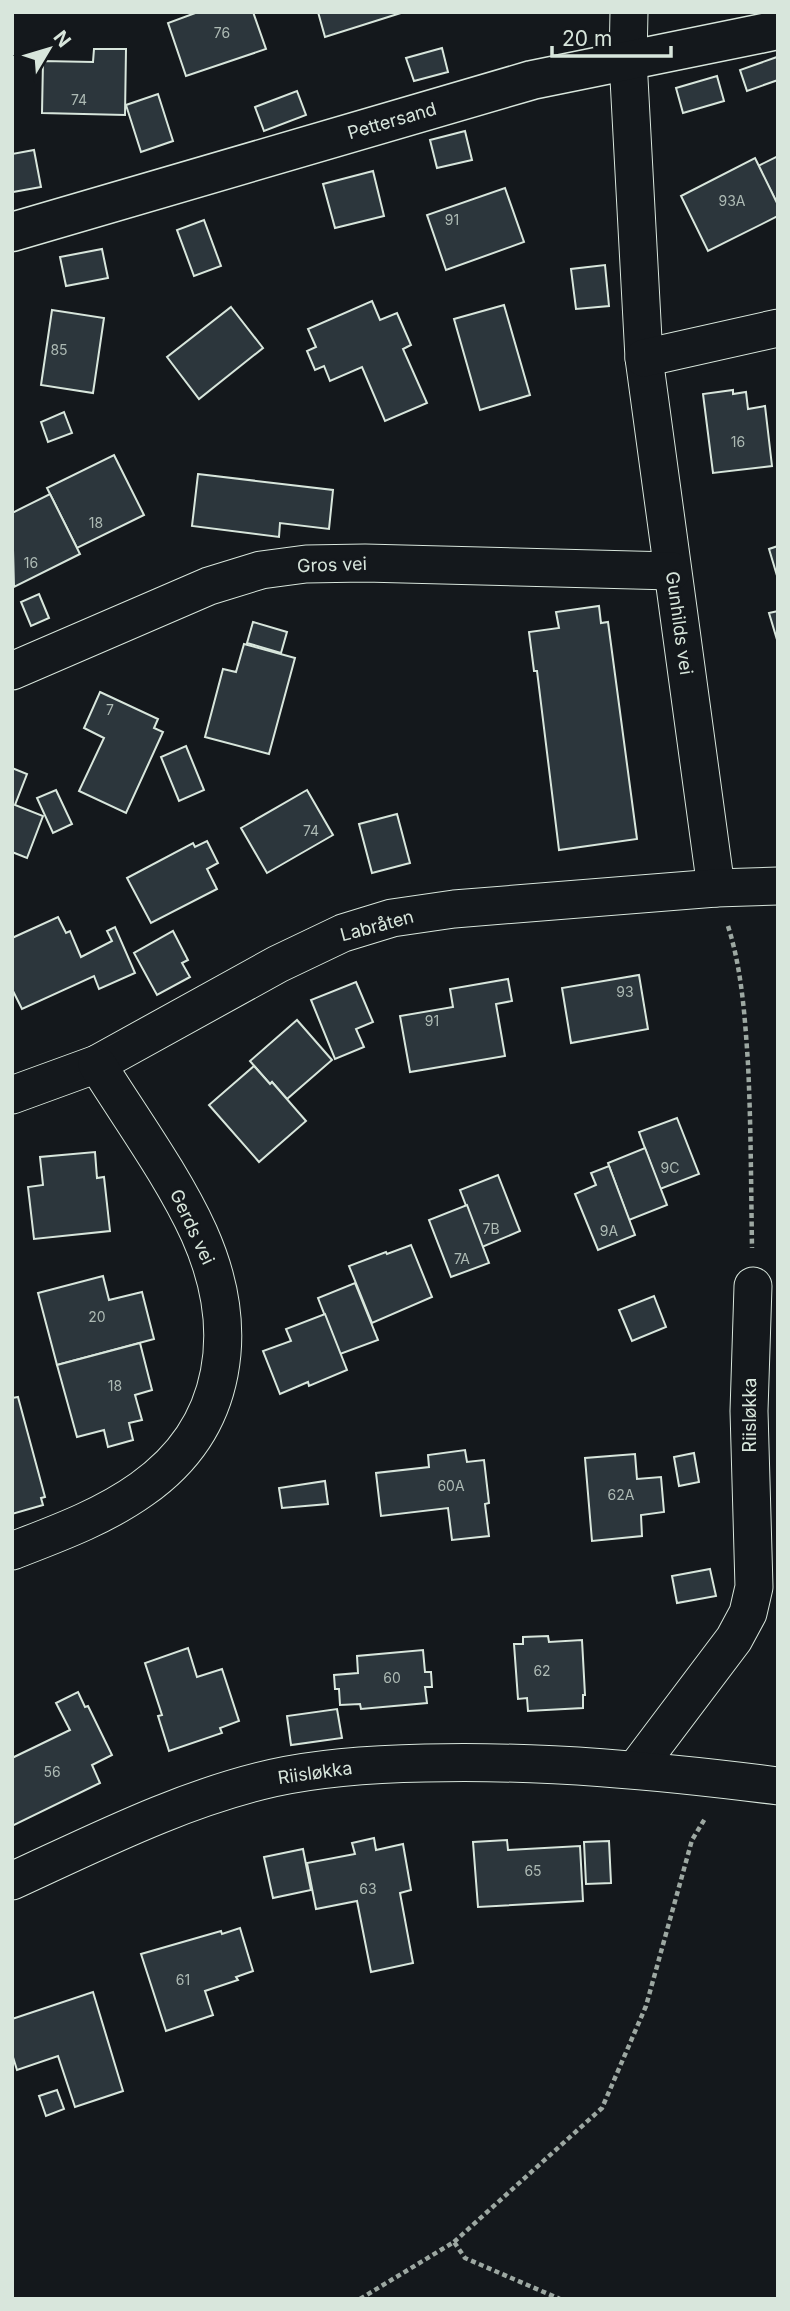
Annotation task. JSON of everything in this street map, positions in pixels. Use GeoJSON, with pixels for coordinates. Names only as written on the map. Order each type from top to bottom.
{"type":"FeatureCollection","features":[{"type":"Feature","properties":{"kind":"street","name":"Gunhilds vei"},"geometry":{"type":"LineString","coordinates":[[629,12],[628,60],[644,358],[716,888]]}},
{"type":"Feature","properties":{"kind":"street","name":"Pettersand"},"geometry":{"type":"LineString","coordinates":[[12,232],[532,80],[778,30]]}},
{"type":"Feature","properties":{"kind":"street"},"geometry":{"type":"LineString","coordinates":[[644,358],[778,328]]}},
{"type":"Feature","properties":{"kind":"street","name":"Gros vei"},"geometry":{"type":"LineString","coordinates":[[12,671],[209,586],[261,570],[306,564],[365,564],[672,571]]}},
{"type":"Feature","properties":{"kind":"street","name":"Labråten"},"geometry":{"type":"LineString","coordinates":[[12,1095],[97,1064],[278,964],[343,933],[392,918],[454,909],[716,888],[778,886]]}},
{"type":"Feature","properties":{"kind":"street","name":"Gerds vei"},"geometry":{"type":"LineString","coordinates":[[12,1551],[113,1508],[143,1489],[168,1468],[188,1448],[202,1426],[213,1402],[221,1367],[224,1326],[217,1283],[199,1233],[97,1064]]}},
{"type":"Feature","properties":{"kind":"street","name":"Riisløkka"},"geometry":{"type":"LineString","coordinates":[[636,1769],[734,1639],[766,1585],[748,1411],[753,1286]]}},
{"type":"Feature","properties":{"kind":"street","name":"Riisløkka"},"geometry":{"type":"LineString","coordinates":[[12,1881],[132,1825],[200,1800],[272,1779],[336,1767],[473,1762],[636,1769],[778,1786]]}},
{"type":"Feature","properties":{"kind":"path"},"geometry":{"type":"LineString","coordinates":[[716,888],[733,941],[745,1013],[753,1286]]}},
{"type":"Feature","properties":{"kind":"path"},"geometry":{"type":"LineString","coordinates":[[360,2299],[454,2242],[602,2108],[646,2006],[692,1840],[729,1780]]}},
{"type":"Feature","properties":{"kind":"path"},"geometry":{"type":"LineString","coordinates":[[454,2242],[466,2258],[560,2299]]}},
{"type":"Feature","properties":{"kind":"building"},"geometry":{"type":"Polygon","coordinates":[[[198,12],[253,12],[266,49],[186,76],[168,23],[198,12]]]}},
{"type":"Feature","properties":{"kind":"building"},"geometry":{"type":"Polygon","coordinates":[[[318,12],[404,12],[325,37],[318,12]]]}},
{"type":"Feature","properties":{"kind":"building"},"geometry":{"type":"Polygon","coordinates":[[[442,48],[448,72],[414,81],[406,58],[442,48]]]}},
{"type":"Feature","properties":{"kind":"building"},"geometry":{"type":"Polygon","coordinates":[[[94,49],[126,49],[125,115],[42,113],[43,61],[93,62],[94,49]]]}},
{"type":"Feature","properties":{"kind":"building"},"geometry":{"type":"Polygon","coordinates":[[[777,57],[778,80],[747,91],[740,70],[777,57]]]}},
{"type":"Feature","properties":{"kind":"building"},"geometry":{"type":"Polygon","coordinates":[[[717,76],[724,101],[683,113],[676,88],[717,76]]]}},
{"type":"Feature","properties":{"kind":"building"},"geometry":{"type":"Polygon","coordinates":[[[297,91],[306,115],[264,131],[255,107],[297,91]]]}},
{"type":"Feature","properties":{"kind":"building"},"geometry":{"type":"Polygon","coordinates":[[[158,94],[173,141],[141,152],[126,105],[158,94]]]}},
{"type":"Feature","properties":{"kind":"building"},"geometry":{"type":"Polygon","coordinates":[[[465,131],[472,160],[437,168],[430,140],[465,131]]]}},
{"type":"Feature","properties":{"kind":"building"},"geometry":{"type":"Polygon","coordinates":[[[34,150],[41,187],[13,192],[12,154],[34,150]]]}},
{"type":"Feature","properties":{"kind":"building"},"geometry":{"type":"Polygon","coordinates":[[[778,156],[778,205],[758,166],[778,156]]]}},
{"type":"Feature","properties":{"kind":"building"},"geometry":{"type":"Polygon","coordinates":[[[755,158],[778,205],[778,216],[708,251],[681,196],[755,158]]]}},
{"type":"Feature","properties":{"kind":"building"},"geometry":{"type":"Polygon","coordinates":[[[373,171],[384,216],[335,228],[323,184],[373,171]]]}},
{"type":"Feature","properties":{"kind":"building"},"geometry":{"type":"Polygon","coordinates":[[[505,188],[524,242],[446,270],[427,215],[505,188]]]}},
{"type":"Feature","properties":{"kind":"building"},"geometry":{"type":"Polygon","coordinates":[[[204,220],[221,266],[194,276],[177,230],[204,220]]]}},
{"type":"Feature","properties":{"kind":"building"},"geometry":{"type":"Polygon","coordinates":[[[102,249],[108,278],[66,286],[60,257],[102,249]]]}},
{"type":"Feature","properties":{"kind":"building"},"geometry":{"type":"Polygon","coordinates":[[[605,265],[609,306],[576,309],[571,269],[605,265]]]}},
{"type":"Feature","properties":{"kind":"building"},"geometry":{"type":"Polygon","coordinates":[[[372,301],[380,320],[397,313],[411,345],[403,349],[427,403],[385,421],[362,367],[330,381],[324,366],[315,370],[307,351],[316,347],[308,329],[372,301]]]}},
{"type":"Feature","properties":{"kind":"building"},"geometry":{"type":"Polygon","coordinates":[[[504,305],[530,395],[480,410],[454,319],[504,305]]]}},
{"type":"Feature","properties":{"kind":"building"},"geometry":{"type":"Polygon","coordinates":[[[231,307],[263,348],[199,399],[167,357],[231,307]]]}},
{"type":"Feature","properties":{"kind":"building"},"geometry":{"type":"Polygon","coordinates":[[[52,310],[104,318],[93,393],[41,385],[52,310]]]}},
{"type":"Feature","properties":{"kind":"building"},"geometry":{"type":"Polygon","coordinates":[[[733,390],[733,394],[746,392],[748,409],[765,406],[772,466],[713,473],[703,394],[733,390]]]}},
{"type":"Feature","properties":{"kind":"building"},"geometry":{"type":"Polygon","coordinates":[[[64,412],[72,433],[48,442],[41,422],[64,412]]]}},
{"type":"Feature","properties":{"kind":"building"},"geometry":{"type":"Polygon","coordinates":[[[114,455],[144,515],[77,548],[47,488],[114,455]]]}},
{"type":"Feature","properties":{"kind":"building"},"geometry":{"type":"Polygon","coordinates":[[[198,474],[333,490],[329,529],[280,523],[279,537],[192,526],[198,474]]]}},
{"type":"Feature","properties":{"kind":"building"},"geometry":{"type":"Polygon","coordinates":[[[50,494],[80,554],[14,587],[12,513],[50,494]]]}},
{"type":"Feature","properties":{"kind":"building"},"geometry":{"type":"Polygon","coordinates":[[[778,546],[778,579],[769,549],[778,546]]]}},
{"type":"Feature","properties":{"kind":"building"},"geometry":{"type":"Polygon","coordinates":[[[39,594],[49,618],[31,626],[21,602],[39,594]]]}},
{"type":"Feature","properties":{"kind":"building"},"geometry":{"type":"Polygon","coordinates":[[[599,606],[601,623],[608,622],[637,839],[559,850],[537,671],[534,671],[529,632],[559,628],[556,612],[599,606]]]}},
{"type":"Feature","properties":{"kind":"building"},"geometry":{"type":"Polygon","coordinates":[[[778,611],[778,643],[769,613],[778,611]]]}},
{"type":"Feature","properties":{"kind":"building"},"geometry":{"type":"Polygon","coordinates":[[[253,622],[287,632],[281,653],[247,643],[253,622]]]}},
{"type":"Feature","properties":{"kind":"building"},"geometry":{"type":"Polygon","coordinates":[[[244,644],[295,658],[269,754],[205,737],[223,669],[236,672],[244,644]]]}},
{"type":"Feature","properties":{"kind":"building"},"geometry":{"type":"Polygon","coordinates":[[[100,692],[158,719],[154,728],[163,732],[126,813],[79,791],[104,738],[84,728],[100,692]]]}},
{"type":"Feature","properties":{"kind":"building"},"geometry":{"type":"Polygon","coordinates":[[[186,746],[204,790],[179,801],[161,757],[186,746]]]}},
{"type":"Feature","properties":{"kind":"building"},"geometry":{"type":"Polygon","coordinates":[[[12,768],[27,774],[15,805],[43,816],[27,858],[12,852],[12,768]]]}},
{"type":"Feature","properties":{"kind":"building"},"geometry":{"type":"Polygon","coordinates":[[[56,790],[72,824],[53,833],[37,798],[56,790]]]}},
{"type":"Feature","properties":{"kind":"building"},"geometry":{"type":"Polygon","coordinates":[[[307,790],[333,835],[267,873],[241,828],[307,790]]]}},
{"type":"Feature","properties":{"kind":"building"},"geometry":{"type":"Polygon","coordinates":[[[397,814],[410,863],[372,873],[359,824],[397,814]]]}},
{"type":"Feature","properties":{"kind":"building"},"geometry":{"type":"Polygon","coordinates":[[[207,841],[218,863],[207,869],[217,889],[151,923],[127,878],[193,843],[195,847],[207,841]]]}},
{"type":"Feature","properties":{"kind":"building"},"geometry":{"type":"Polygon","coordinates":[[[58,917],[66,933],[70,931],[81,957],[112,941],[107,931],[115,927],[135,973],[99,989],[94,976],[22,1009],[12,989],[12,938],[58,917]]]}},
{"type":"Feature","properties":{"kind":"building"},"geometry":{"type":"Polygon","coordinates":[[[173,931],[188,960],[182,963],[190,977],[157,995],[134,953],[173,931]]]}},
{"type":"Feature","properties":{"kind":"building"},"geometry":{"type":"Polygon","coordinates":[[[639,975],[648,1029],[571,1043],[562,988],[639,975]]]}},
{"type":"Feature","properties":{"kind":"building"},"geometry":{"type":"Polygon","coordinates":[[[508,979],[512,1001],[496,1004],[505,1056],[410,1072],[400,1016],[453,1007],[450,989],[508,979]]]}},
{"type":"Feature","properties":{"kind":"building"},"geometry":{"type":"Polygon","coordinates":[[[356,982],[373,1022],[356,1029],[364,1047],[335,1059],[311,1000],[356,982]]]}},
{"type":"Feature","properties":{"kind":"building"},"geometry":{"type":"Polygon","coordinates":[[[297,1020],[332,1060],[287,1099],[250,1061],[297,1020]]]}},
{"type":"Feature","properties":{"kind":"building"},"geometry":{"type":"Polygon","coordinates":[[[254,1066],[306,1121],[259,1162],[209,1105],[254,1066]]]}},
{"type":"Feature","properties":{"kind":"building"},"geometry":{"type":"Polygon","coordinates":[[[677,1118],[699,1174],[660,1189],[639,1132],[677,1118]]]}},
{"type":"Feature","properties":{"kind":"building"},"geometry":{"type":"Polygon","coordinates":[[[645,1148],[667,1205],[629,1220],[608,1163],[645,1148]]]}},
{"type":"Feature","properties":{"kind":"building"},"geometry":{"type":"Polygon","coordinates":[[[95,1152],[97,1178],[104,1177],[110,1231],[34,1239],[28,1187],[43,1185],[40,1157],[95,1152]]]}},
{"type":"Feature","properties":{"kind":"building"},"geometry":{"type":"Polygon","coordinates":[[[609,1166],[635,1235],[598,1250],[575,1194],[596,1185],[591,1173],[609,1166]]]}},
{"type":"Feature","properties":{"kind":"building"},"geometry":{"type":"Polygon","coordinates":[[[498,1175],[520,1231],[482,1247],[460,1190],[498,1175]]]}},
{"type":"Feature","properties":{"kind":"building"},"geometry":{"type":"Polygon","coordinates":[[[467,1205],[489,1263],[451,1277],[429,1220],[467,1205]]]}},
{"type":"Feature","properties":{"kind":"building"},"geometry":{"type":"Polygon","coordinates":[[[411,1245],[432,1297],[372,1323],[349,1266],[411,1245]]]}},
{"type":"Feature","properties":{"kind":"building"},"geometry":{"type":"Polygon","coordinates":[[[103,1276],[109,1300],[142,1292],[154,1339],[57,1365],[38,1293],[103,1276]]]}},
{"type":"Feature","properties":{"kind":"building"},"geometry":{"type":"Polygon","coordinates":[[[355,1283],[378,1340],[340,1354],[318,1298],[355,1283]]]}},
{"type":"Feature","properties":{"kind":"building"},"geometry":{"type":"Polygon","coordinates":[[[654,1296],[666,1327],[632,1341],[619,1310],[654,1296]]]}},
{"type":"Feature","properties":{"kind":"building"},"geometry":{"type":"Polygon","coordinates":[[[325,1314],[347,1370],[309,1386],[308,1382],[280,1394],[263,1351],[291,1341],[286,1329],[325,1314]]]}},
{"type":"Feature","properties":{"kind":"building"},"geometry":{"type":"Polygon","coordinates":[[[140,1343],[152,1390],[135,1395],[142,1420],[129,1423],[133,1440],[108,1447],[104,1430],[77,1437],[57,1365],[140,1343]]]}},
{"type":"Feature","properties":{"kind":"building"},"geometry":{"type":"Polygon","coordinates":[[[18,1397],[45,1497],[41,1498],[43,1505],[12,1514],[12,1398],[18,1397]]]}},
{"type":"Feature","properties":{"kind":"building"},"geometry":{"type":"Polygon","coordinates":[[[465,1450],[467,1462],[484,1460],[489,1503],[485,1504],[489,1536],[452,1540],[448,1508],[381,1516],[376,1473],[429,1467],[428,1455],[465,1450]]]}},
{"type":"Feature","properties":{"kind":"building"},"geometry":{"type":"Polygon","coordinates":[[[694,1453],[699,1482],[679,1486],[674,1457],[694,1453]]]}},
{"type":"Feature","properties":{"kind":"building"},"geometry":{"type":"Polygon","coordinates":[[[635,1454],[637,1479],[661,1477],[664,1512],[641,1515],[642,1536],[592,1541],[585,1458],[635,1454]]]}},
{"type":"Feature","properties":{"kind":"building"},"geometry":{"type":"Polygon","coordinates":[[[325,1481],[328,1504],[282,1508],[279,1488],[325,1481]]]}},
{"type":"Feature","properties":{"kind":"building"},"geometry":{"type":"Polygon","coordinates":[[[710,1569],[716,1596],[677,1603],[672,1576],[710,1569]]]}},
{"type":"Feature","properties":{"kind":"building"},"geometry":{"type":"Polygon","coordinates":[[[548,1636],[549,1642],[582,1640],[585,1695],[583,1708],[528,1711],[527,1698],[518,1699],[514,1644],[523,1644],[523,1637],[548,1636]]]}},
{"type":"Feature","properties":{"kind":"building"},"geometry":{"type":"Polygon","coordinates":[[[188,1648],[197,1677],[222,1669],[239,1721],[220,1728],[222,1733],[169,1751],[158,1716],[162,1715],[145,1663],[188,1648]]]}},
{"type":"Feature","properties":{"kind":"building"},"geometry":{"type":"Polygon","coordinates":[[[423,1650],[425,1672],[431,1672],[432,1687],[425,1687],[427,1703],[361,1709],[360,1704],[340,1705],[339,1689],[335,1689],[334,1675],[358,1673],[357,1656],[423,1650]]]}},
{"type":"Feature","properties":{"kind":"building"},"geometry":{"type":"Polygon","coordinates":[[[78,1692],[85,1707],[88,1706],[112,1755],[92,1765],[100,1783],[12,1826],[12,1758],[70,1730],[56,1703],[78,1692]]]}},
{"type":"Feature","properties":{"kind":"building"},"geometry":{"type":"Polygon","coordinates":[[[337,1709],[342,1738],[291,1745],[287,1716],[337,1709]]]}},
{"type":"Feature","properties":{"kind":"building"},"geometry":{"type":"Polygon","coordinates":[[[374,1838],[376,1850],[403,1844],[411,1890],[400,1893],[413,1963],[371,1972],[357,1901],[316,1909],[307,1863],[355,1854],[352,1843],[374,1838]]]}},
{"type":"Feature","properties":{"kind":"building"},"geometry":{"type":"Polygon","coordinates":[[[507,1840],[508,1850],[580,1846],[583,1901],[478,1907],[473,1842],[507,1840]]]}},
{"type":"Feature","properties":{"kind":"building"},"geometry":{"type":"Polygon","coordinates":[[[609,1841],[611,1883],[586,1884],[584,1842],[609,1841]]]}},
{"type":"Feature","properties":{"kind":"building"},"geometry":{"type":"Polygon","coordinates":[[[303,1849],[311,1890],[273,1898],[264,1857],[303,1849]]]}},
{"type":"Feature","properties":{"kind":"building"},"geometry":{"type":"Polygon","coordinates":[[[240,1928],[253,1971],[236,1977],[238,1980],[205,1991],[213,2015],[166,2031],[141,1954],[240,1928]]]}},
{"type":"Feature","properties":{"kind":"building"},"geometry":{"type":"Polygon","coordinates":[[[93,1992],[123,2091],[75,2107],[58,2056],[17,2070],[12,2054],[12,2019],[93,1992]]]}},
{"type":"Feature","properties":{"kind":"building"},"geometry":{"type":"Polygon","coordinates":[[[57,2090],[64,2109],[46,2116],[39,2096],[57,2090]]]}}]}
